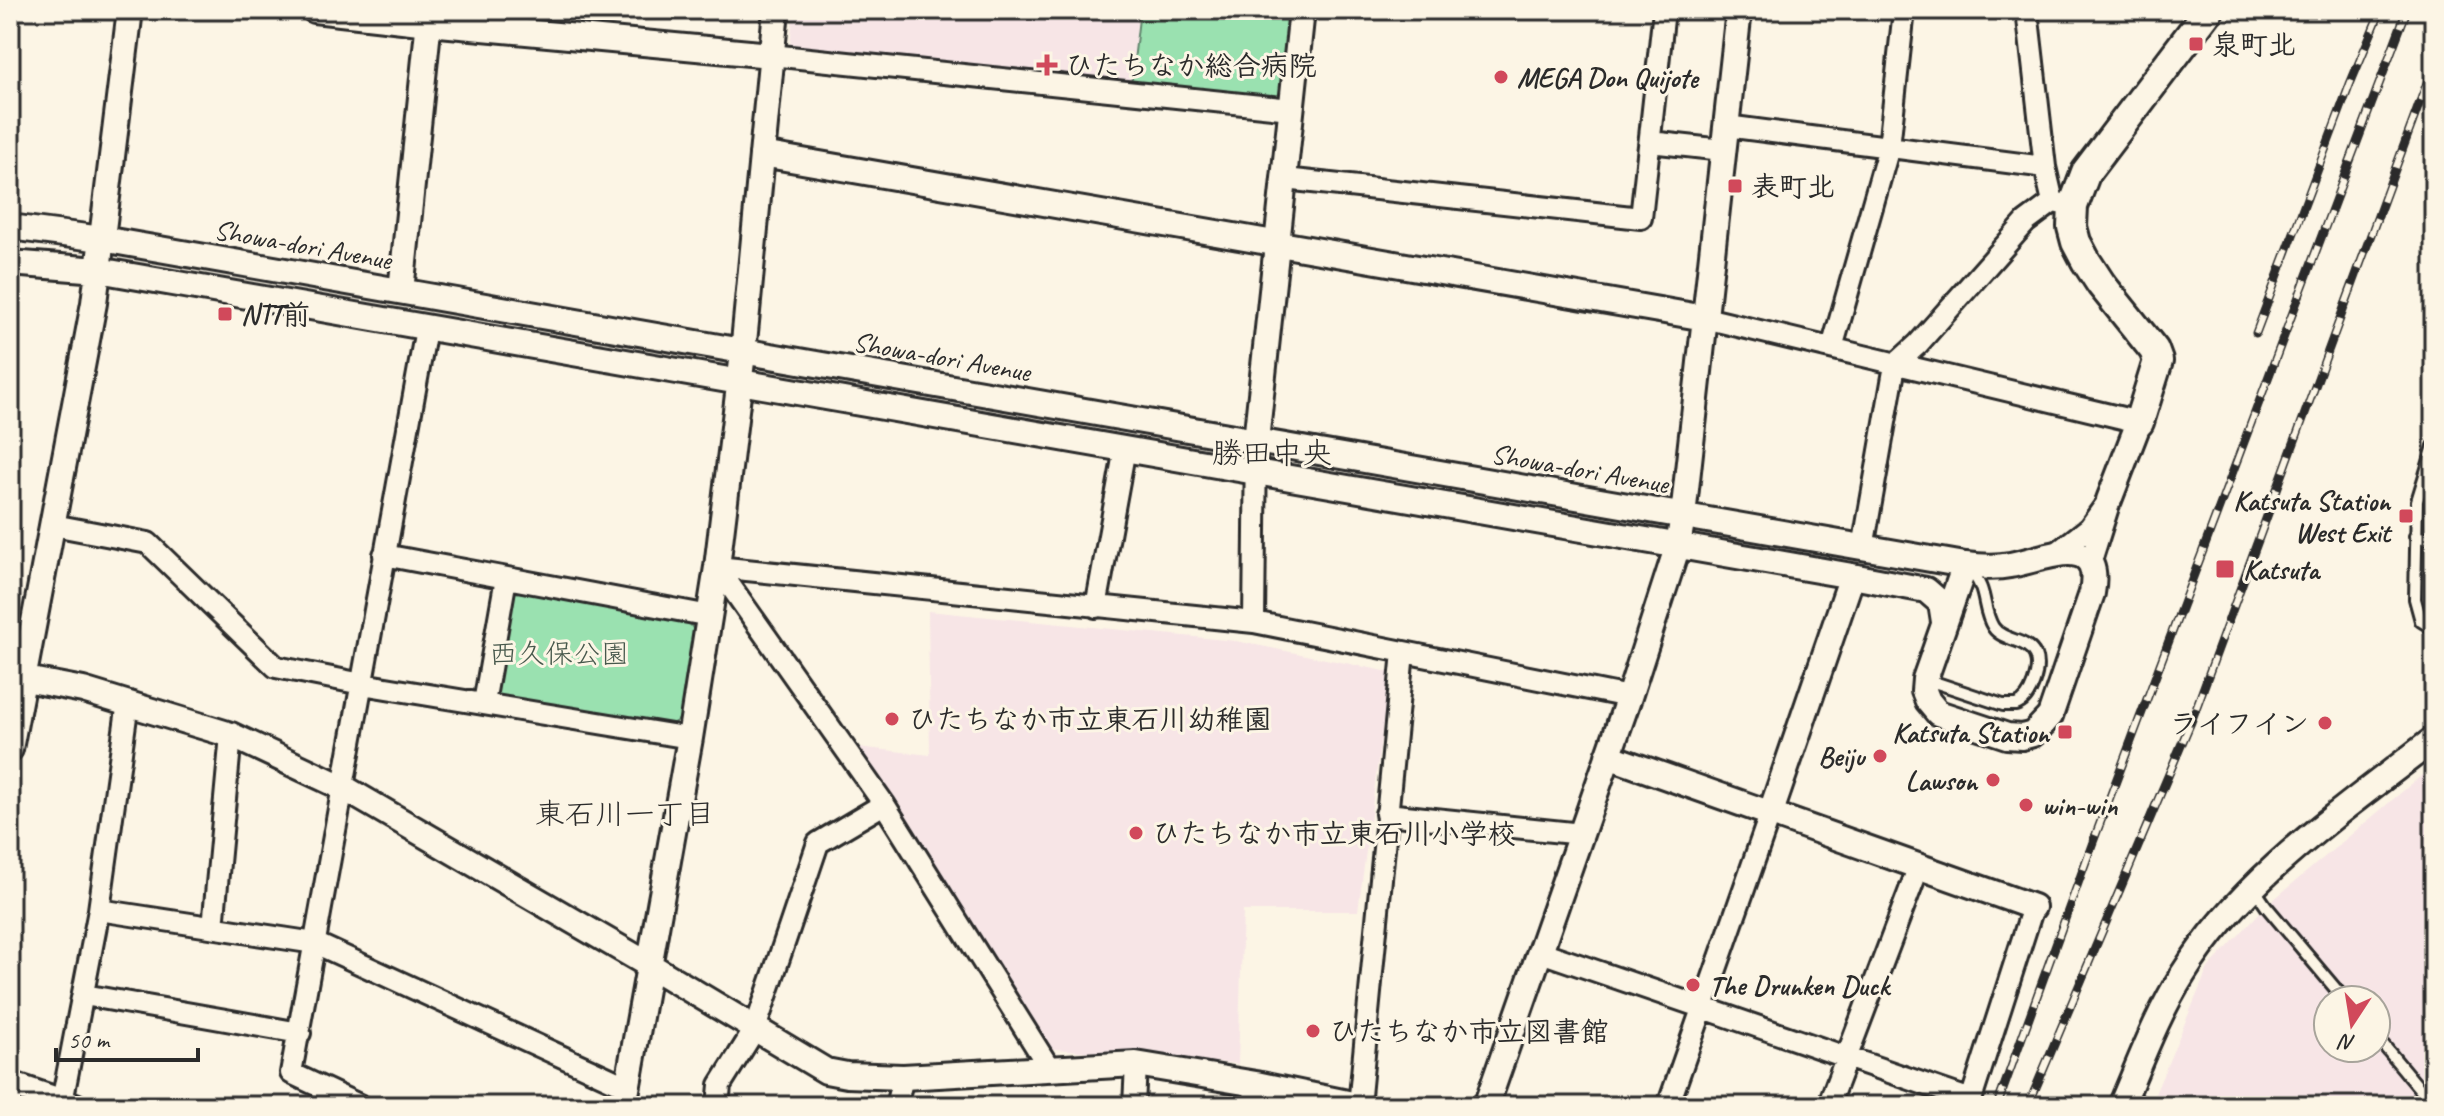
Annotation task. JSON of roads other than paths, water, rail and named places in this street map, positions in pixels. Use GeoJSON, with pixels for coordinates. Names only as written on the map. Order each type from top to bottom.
{"type":"FeatureCollection","features":[{"type":"Feature","properties":{"kind":"main road"},"geometry":{"type":"LineString","coordinates":[[2139,422],[2158,361],[2154,350],[2086,261],[2063,204],[2209,10]]}},
{"type":"Feature","properties":{"kind":"street"},"geometry":{"type":"LineString","coordinates":[[10,749],[17,678],[53,525],[98,270],[130,10]]}},
{"type":"Feature","properties":{"kind":"street"},"geometry":{"type":"LineString","coordinates":[[314,10],[430,17],[1291,109]]}},
{"type":"Feature","properties":{"kind":"street"},"geometry":{"type":"LineString","coordinates":[[99,910],[315,943],[626,1096],[717,567],[740,382],[776,10]]}},
{"type":"Feature","properties":{"kind":"street"},"geometry":{"type":"LineString","coordinates":[[1254,622],[1256,441],[1302,10]]}},
{"type":"Feature","properties":{"kind":"street"},"geometry":{"type":"LineString","coordinates":[[1285,179],[1641,218],[1664,10]]}},
{"type":"Feature","properties":{"kind":"street"},"geometry":{"type":"LineString","coordinates":[[1486,1106],[1629,697],[1678,545],[1739,10]]}},
{"type":"Feature","properties":{"kind":"street"},"geometry":{"type":"LineString","coordinates":[[1832,348],[1889,147],[1904,10]]}},
{"type":"Feature","properties":{"kind":"street"},"geometry":{"type":"LineString","coordinates":[[1863,548],[1895,365],[1918,344],[2026,222],[2063,204],[2045,167],[2027,10]]}},
{"type":"Feature","properties":{"kind":"street"},"geometry":{"type":"LineString","coordinates":[[401,291],[430,17]]}},
{"type":"Feature","properties":{"kind":"street"},"geometry":{"type":"LineString","coordinates":[[1650,142],[1725,138],[1889,147],[2045,167]]}},
{"type":"Feature","properties":{"kind":"street"},"geometry":{"type":"LineString","coordinates":[[762,154],[1705,318],[2139,422],[2109,500],[2101,536],[2090,564]]}},
{"type":"Feature","properties":{"kind":"street","name":"Showa-dori Avenue"},"geometry":{"type":"LineString","coordinates":[[10,227],[102,239],[1965,565],[2014,565],[2058,552]]}},
{"type":"Feature","properties":{"kind":"street"},"geometry":{"type":"LineString","coordinates":[[10,263],[98,270],[1852,576],[1926,590],[1941,603],[1944,622]]}},
{"type":"Feature","properties":{"kind":"street"},"geometry":{"type":"LineString","coordinates":[[361,1106],[291,1073],[426,329]]}},
{"type":"Feature","properties":{"kind":"street"},"geometry":{"type":"LineString","coordinates":[[1096,607],[1125,448]]}},
{"type":"Feature","properties":{"kind":"street"},"geometry":{"type":"LineString","coordinates":[[2058,552],[2089,528],[2109,500]]}},
{"type":"Feature","properties":{"kind":"street"},"geometry":{"type":"LineString","coordinates":[[53,525],[148,543],[276,667],[690,738]]}},
{"type":"Feature","properties":{"kind":"street"},"geometry":{"type":"LineString","coordinates":[[1965,565],[1925,679],[1924,691],[1938,713],[2007,736],[2022,737],[2033,734],[2050,716],[2092,593],[2094,573],[2090,564],[2075,553],[2058,552]]}},
{"type":"Feature","properties":{"kind":"street"},"geometry":{"type":"LineString","coordinates":[[384,555],[710,616]]}},
{"type":"Feature","properties":{"kind":"street"},"geometry":{"type":"LineString","coordinates":[[717,567],[1254,622],[1629,697]]}},
{"type":"Feature","properties":{"kind":"street"},"geometry":{"type":"LineString","coordinates":[[717,567],[884,804],[1050,1069]]}},
{"type":"Feature","properties":{"kind":"street"},"geometry":{"type":"LineString","coordinates":[[1668,1106],[1852,576]]}},
{"type":"Feature","properties":{"kind":"street"},"geometry":{"type":"LineString","coordinates":[[484,703],[506,578]]}},
{"type":"Feature","properties":{"kind":"street"},"geometry":{"type":"LineString","coordinates":[[17,678],[128,702],[231,735],[344,788],[826,1071],[903,1077],[1136,1064],[1255,1095],[1359,1106],[1403,652]]}},
{"type":"Feature","properties":{"kind":"street"},"geometry":{"type":"LineString","coordinates":[[10,1084],[69,1104],[128,702]]}},
{"type":"Feature","properties":{"kind":"street"},"geometry":{"type":"LineString","coordinates":[[213,927],[231,735]]}},
{"type":"Feature","properties":{"kind":"street"},"geometry":{"type":"LineString","coordinates":[[2131,1101],[2167,1002],[2183,973],[2215,929],[2253,887],[2332,819],[2434,739]]}},
{"type":"Feature","properties":{"kind":"street"},"geometry":{"type":"LineString","coordinates":[[1541,952],[1970,1103],[2033,907],[1608,756]]}},
{"type":"Feature","properties":{"kind":"street"},"geometry":{"type":"LineString","coordinates":[[718,1106],[720,1085],[755,1029],[818,843],[884,804]]}},
{"type":"Feature","properties":{"kind":"street"},"geometry":{"type":"LineString","coordinates":[[1386,814],[1582,834]]}},
{"type":"Feature","properties":{"kind":"street"},"geometry":{"type":"LineString","coordinates":[[1828,1106],[1919,866]]}},
{"type":"Feature","properties":{"kind":"street"},"geometry":{"type":"LineString","coordinates":[[84,995],[300,1033]]}},
{"type":"Feature","properties":{"kind":"street"},"geometry":{"type":"LineString","coordinates":[[1134,1106],[1136,1064]]}},
{"type":"Feature","properties":{"kind":"street"},"geometry":{"type":"LineString","coordinates":[[896,1106],[903,1077]]}},
{"type":"Feature","properties":{"kind":"lane"},"geometry":{"type":"LineString","coordinates":[[2434,446],[2421,485],[2415,536],[2416,610],[2421,621],[2434,629]]}},
{"type":"Feature","properties":{"kind":"lane"},"geometry":{"type":"LineString","coordinates":[[2415,536],[2434,540]]}},
{"type":"Feature","properties":{"kind":"lane"},"geometry":{"type":"LineString","coordinates":[[1925,679],[2003,705],[2016,705],[2026,698],[2031,687],[2037,668],[2035,655],[2027,646],[2002,636],[1994,629],[1979,581],[1965,565]]}},
{"type":"Feature","properties":{"kind":"lane"},"geometry":{"type":"LineString","coordinates":[[2253,887],[2332,984]]}},
{"type":"Feature","properties":{"kind":"lane"},"geometry":{"type":"LineString","coordinates":[[2392,1055],[2434,1106]]}},
{"type":"Feature","properties":{"kind":"railway"},"geometry":{"type":"LineString","coordinates":[[2256,333],[2381,10]]}},
{"type":"Feature","properties":{"kind":"railway"},"geometry":{"type":"LineString","coordinates":[[1997,1106],[2093,842],[2407,10]]}},
{"type":"Feature","properties":{"kind":"railway"},"geometry":{"type":"LineString","coordinates":[[2028,1106],[2191,722],[2434,64]]}},
{"type":"Feature","properties":{"kind":"place","name":"泉町北"},"geometry":{"type":"Point","coordinates":[2196,44]}},
{"type":"Feature","properties":{"kind":"place","name":"ひたちなか総合病院"},"geometry":{"type":"Point","coordinates":[1047,65]}},
{"type":"Feature","properties":{"kind":"place","name":"MEGA Don Quijote"},"geometry":{"type":"Point","coordinates":[1501,77]}},
{"type":"Feature","properties":{"kind":"place","name":"表町北"},"geometry":{"type":"Point","coordinates":[1735,186]}},
{"type":"Feature","properties":{"kind":"place","name":"NTT前"},"geometry":{"type":"Point","coordinates":[225,314]}},
{"type":"Feature","properties":{"kind":"place","name":"Katsuta Station West Exit"},"geometry":{"type":"Point","coordinates":[2406,516]}},
{"type":"Feature","properties":{"kind":"place","name":"Katsuta"},"geometry":{"type":"Point","coordinates":[2225,569]}},
{"type":"Feature","properties":{"kind":"place","name":"ひたちなか市立東石川幼稚園"},"geometry":{"type":"Point","coordinates":[892,719]}},
{"type":"Feature","properties":{"kind":"place","name":"ライフイン"},"geometry":{"type":"Point","coordinates":[2325,723]}},
{"type":"Feature","properties":{"kind":"place","name":"Katsuta Station"},"geometry":{"type":"Point","coordinates":[2065,732]}},
{"type":"Feature","properties":{"kind":"place","name":"Beiju"},"geometry":{"type":"Point","coordinates":[1880,756]}},
{"type":"Feature","properties":{"kind":"place","name":"Lawson"},"geometry":{"type":"Point","coordinates":[1993,780]}},
{"type":"Feature","properties":{"kind":"place","name":"win-win"},"geometry":{"type":"Point","coordinates":[2026,805]}},
{"type":"Feature","properties":{"kind":"place","name":"ひたちなか市立東石川小学校"},"geometry":{"type":"Point","coordinates":[1136,833]}},
{"type":"Feature","properties":{"kind":"place","name":"The Drunken Duck"},"geometry":{"type":"Point","coordinates":[1693,985]}},
{"type":"Feature","properties":{"kind":"place","name":"ひたちなか市立図書館"},"geometry":{"type":"Point","coordinates":[1313,1031]}},
{"type":"Feature","properties":{"kind":"district","name":"勝田中央"},"geometry":{"type":"Point","coordinates":[1272,453]}},
{"type":"Feature","properties":{"kind":"district","name":"東石川一丁目"},"geometry":{"type":"Point","coordinates":[625,814]}},
{"type":"Feature","properties":{"kind":"park label","name":"西久保公園"},"geometry":{"type":"Point","coordinates":[559,653]}}]}
